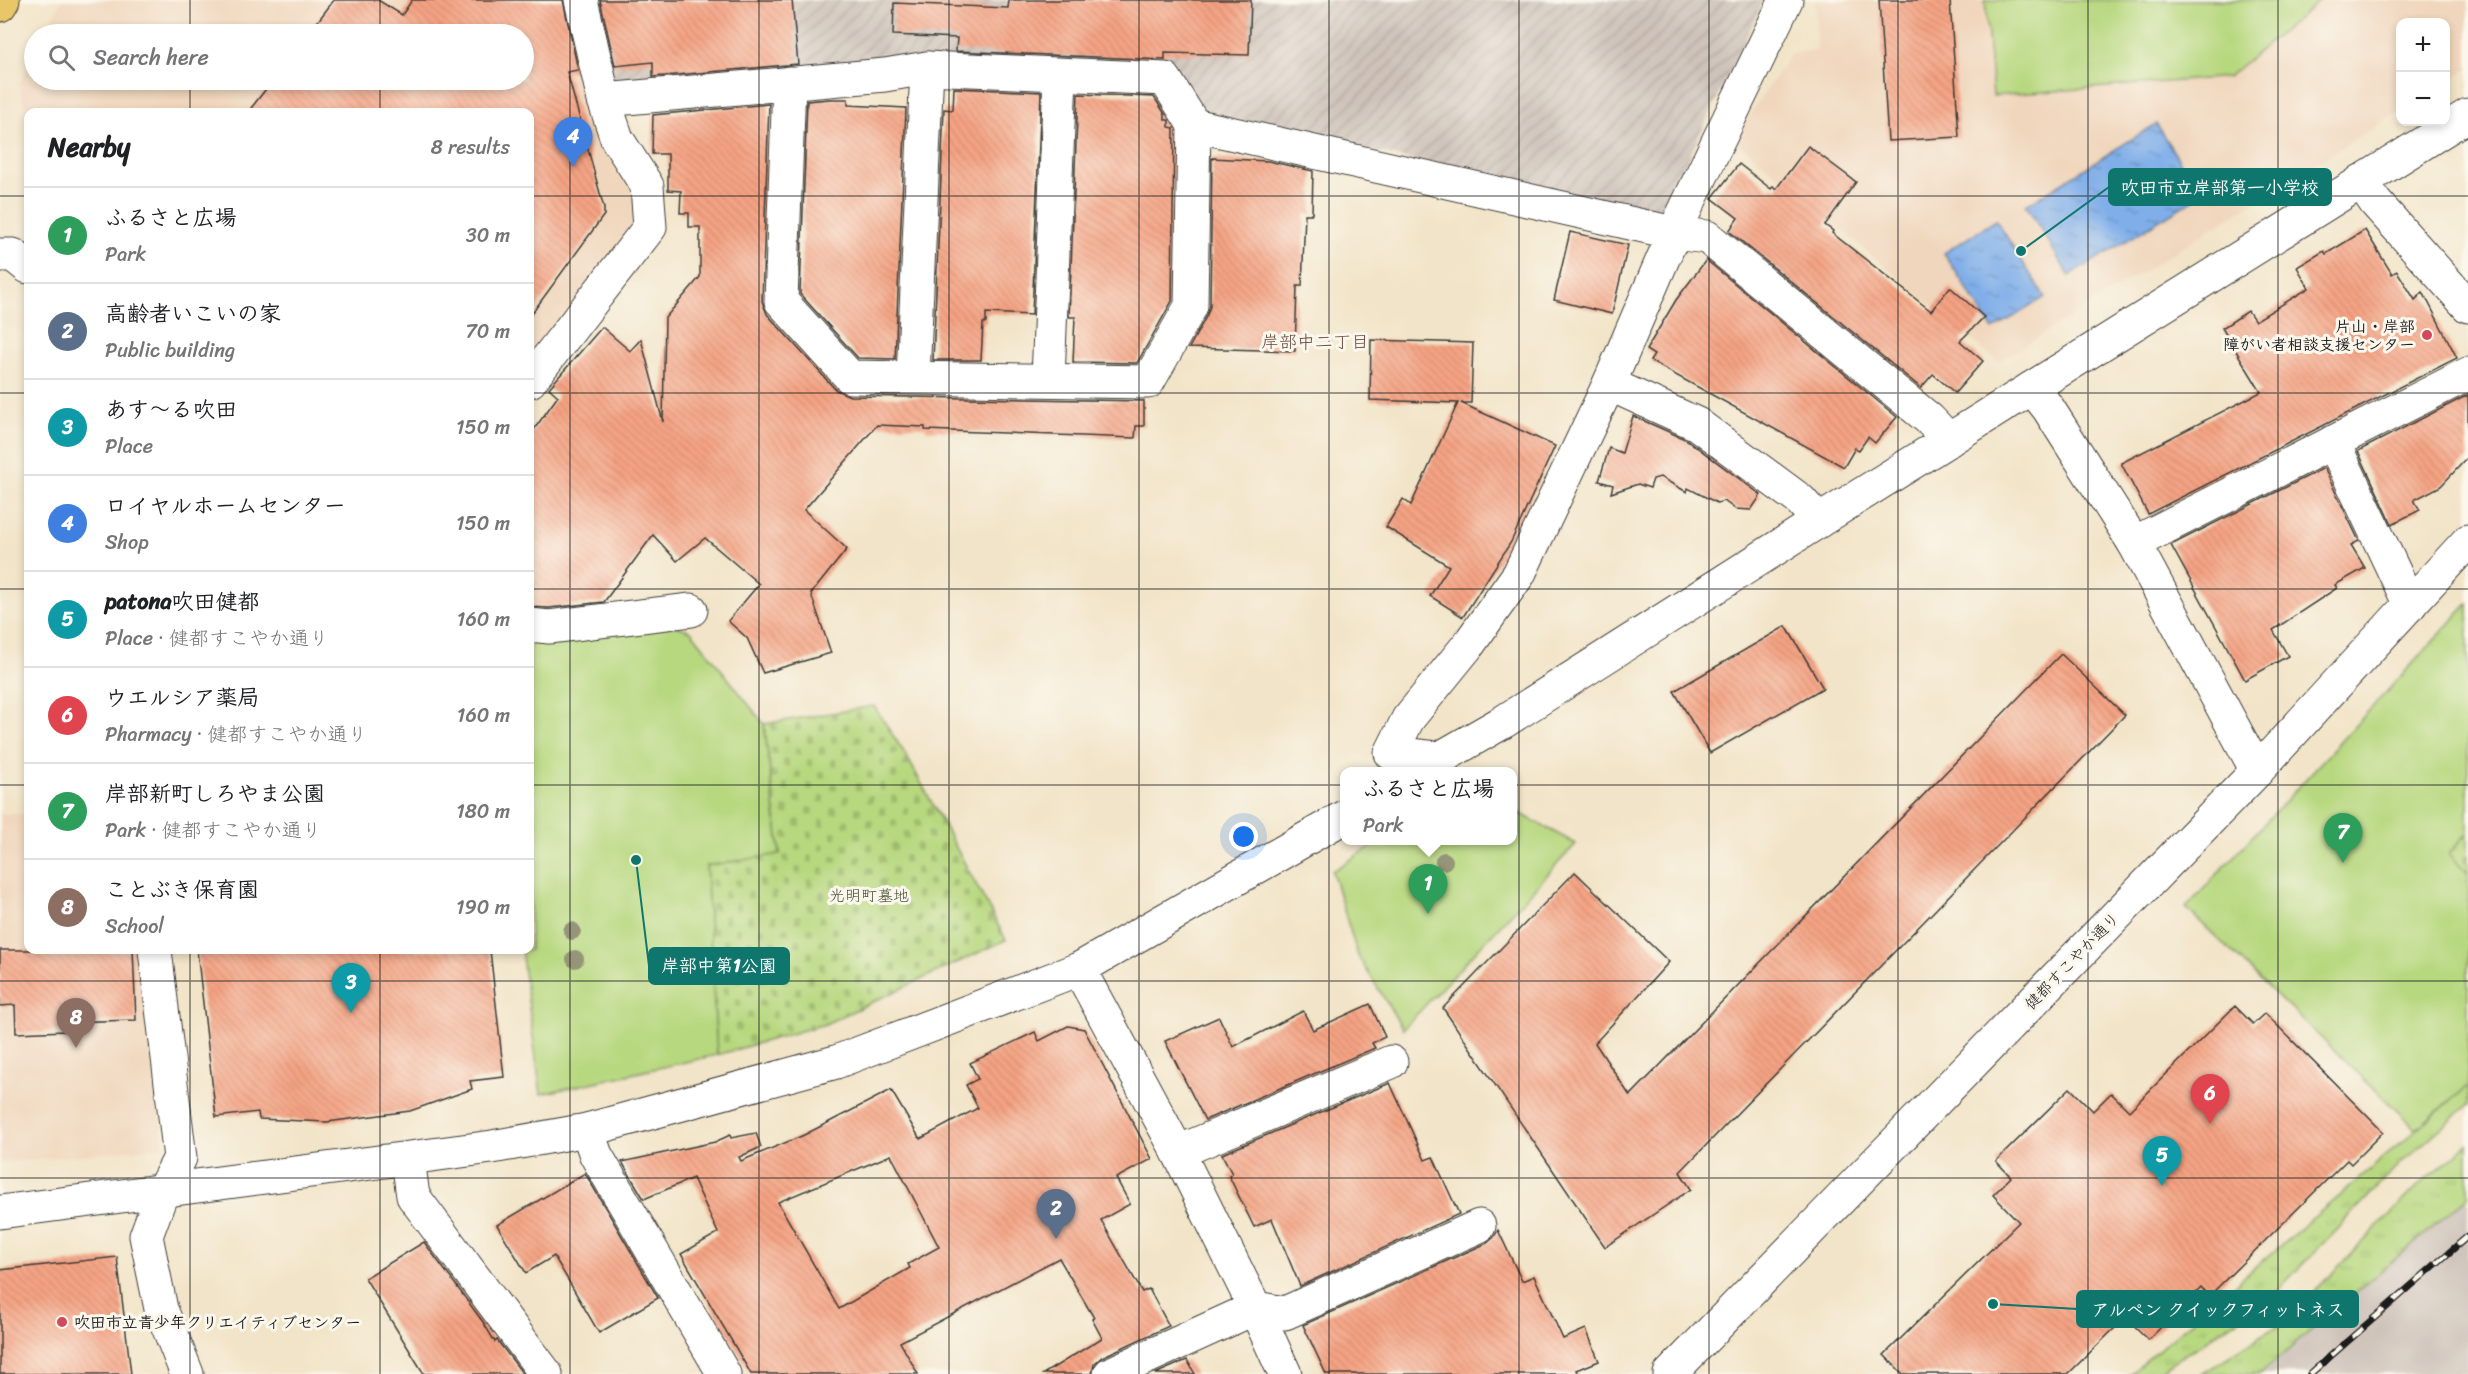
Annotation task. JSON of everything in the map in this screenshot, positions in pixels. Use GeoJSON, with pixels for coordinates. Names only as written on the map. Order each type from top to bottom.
{"type":"FeatureCollection","features":[{"type":"Feature","properties":{"kind":"main road"},"geometry":{"type":"LineString","coordinates":[[0,5],[3,0]]}},
{"type":"Feature","properties":{"kind":"street"},"geometry":{"type":"LineString","coordinates":[[534,376],[650,227],[647,186],[617,139],[604,100],[581,0]]}},
{"type":"Feature","properties":{"kind":"street"},"geometry":{"type":"LineString","coordinates":[[1786,0],[1674,233],[1609,384],[1519,574],[1469,644],[1408,720],[1391,753],[1427,765],[1503,722],[1819,521],[2468,115]]}},
{"type":"Feature","properties":{"kind":"street"},"geometry":{"type":"LineString","coordinates":[[604,100],[789,83],[885,75],[927,68],[1165,79],[1194,125],[1191,306],[1148,382],[850,377],[781,301],[789,83]]}},
{"type":"Feature","properties":{"kind":"street"},"geometry":{"type":"LineString","coordinates":[[913,377],[927,68]]}},
{"type":"Feature","properties":{"kind":"street"},"geometry":{"type":"LineString","coordinates":[[1048,380],[1060,75]]}},
{"type":"Feature","properties":{"kind":"street"},"geometry":{"type":"LineString","coordinates":[[1194,125],[1674,233],[1707,237],[1929,419],[1949,440]]}},
{"type":"Feature","properties":{"kind":"street"},"geometry":{"type":"LineString","coordinates":[[2361,181],[2376,202],[2468,306]]}},
{"type":"Feature","properties":{"kind":"street"},"geometry":{"type":"LineString","coordinates":[[0,255],[13,255],[24,264]]}},
{"type":"Feature","properties":{"kind":"street"},"geometry":{"type":"LineString","coordinates":[[2134,543],[2468,374]]}},
{"type":"Feature","properties":{"kind":"street"},"geometry":{"type":"LineString","coordinates":[[1609,384],[1697,424],[1800,500],[1819,521]]}},
{"type":"Feature","properties":{"kind":"street"},"geometry":{"type":"LineString","coordinates":[[2032,388],[2048,408],[2134,543],[2257,771]]}},
{"type":"Feature","properties":{"kind":"street"},"geometry":{"type":"LineString","coordinates":[[2333,442],[2410,605]]}},
{"type":"Feature","properties":{"kind":"street","name":"健都すこやか通り"},"geometry":{"type":"LineString","coordinates":[[1670,1374],[2257,771],[2468,541]]}},
{"type":"Feature","properties":{"kind":"street"},"geometry":{"type":"LineString","coordinates":[[534,625],[549,627],[691,610]]}},
{"type":"Feature","properties":{"kind":"street"},"geometry":{"type":"LineString","coordinates":[[0,1212],[408,1159],[587,1130],[836,1062],[1079,969],[1340,819]]}},
{"type":"Feature","properties":{"kind":"street"},"geometry":{"type":"LineString","coordinates":[[154,954],[180,1158],[163,1190],[146,1236],[161,1309],[187,1374]]}},
{"type":"Feature","properties":{"kind":"street"},"geometry":{"type":"LineString","coordinates":[[1079,969],[1178,1152],[1285,1374]]}},
{"type":"Feature","properties":{"kind":"street"},"geometry":{"type":"LineString","coordinates":[[1178,1152],[1391,1062]]}},
{"type":"Feature","properties":{"kind":"street"},"geometry":{"type":"LineString","coordinates":[[587,1130],[596,1155],[724,1374]]}},
{"type":"Feature","properties":{"kind":"street"},"geometry":{"type":"LineString","coordinates":[[408,1159],[413,1196],[546,1374]]}},
{"type":"Feature","properties":{"kind":"street"},"geometry":{"type":"LineString","coordinates":[[1110,1374],[1255,1308],[1285,1313],[1479,1226]]}},
{"type":"Feature","properties":{"kind":"shaded area"},"geometry":{"type":"Polygon","coordinates":[[[62,0],[567,0],[578,71],[597,140],[635,194],[635,226],[534,359],[534,108],[25,108],[19,84],[24,74],[24,90],[534,90],[534,24],[49,24],[62,0]]]}},
{"type":"Feature","properties":{"kind":"shaded area"},"geometry":{"type":"Polygon","coordinates":[[[593,0],[1764,0],[1661,216],[1202,113],[1174,66],[894,62],[628,86],[605,73],[593,0]]]}},
{"type":"Feature","properties":{"kind":"shaded area"},"geometry":{"type":"Polygon","coordinates":[[[1815,0],[2468,0],[2468,69],[2450,80],[2450,18],[2396,18],[2396,113],[1998,362],[1734,139],[1791,53],[1817,50],[1815,0]]]}},
{"type":"Feature","properties":{"kind":"shaded area"},"geometry":{"type":"Polygon","coordinates":[[[0,814],[24,814],[24,954],[141,954],[164,1147],[0,1163],[0,814]]]}},
{"type":"Feature","properties":{"kind":"shaded area"},"geometry":{"type":"Polygon","coordinates":[[[2468,1197],[2468,1374],[2260,1374],[2468,1197]]]}},
{"type":"Feature","properties":{"kind":"green space"},"geometry":{"type":"Polygon","coordinates":[[[1985,0],[2320,0],[2228,77],[1993,96],[1985,0]]]}},
{"type":"Feature","properties":{"kind":"green space"},"geometry":{"type":"Polygon","coordinates":[[[2468,604],[2468,832],[2449,854],[2468,873],[2468,1086],[2416,1129],[2186,908],[2468,604]]]}},
{"type":"Feature","properties":{"kind":"green space"},"geometry":{"type":"Polygon","coordinates":[[[671,624],[691,631],[764,724],[780,854],[706,866],[717,1055],[541,1094],[522,954],[534,954],[534,637],[671,624]]]}},
{"type":"Feature","properties":{"kind":"green space","name":"光明町墓地"},"geometry":{"type":"Polygon","coordinates":[[[874,706],[907,757],[1006,940],[825,1024],[717,1055],[706,865],[780,853],[764,724],[874,706]]]}},
{"type":"Feature","properties":{"kind":"green space"},"geometry":{"type":"Polygon","coordinates":[[[1517,812],[1576,844],[1403,1029],[1358,956],[1332,871],[1374,845],[1517,845],[1517,812]]]}},
{"type":"Feature","properties":{"kind":"green space"},"geometry":{"type":"Polygon","coordinates":[[[2468,832],[2468,873],[2449,854],[2468,832]]]}},
{"type":"Feature","properties":{"kind":"green space"},"geometry":{"type":"Polygon","coordinates":[[[2468,1086],[2468,1105],[2403,1161],[2268,1300],[2155,1374],[2130,1374],[2468,1086]]]}},
{"type":"Feature","properties":{"kind":"green space"},"geometry":{"type":"Polygon","coordinates":[[[2468,1144],[2468,1197],[2260,1374],[2201,1374],[2285,1321],[2421,1183],[2468,1144]]]}},
{"type":"Feature","properties":{"kind":"water"},"geometry":{"type":"Polygon","coordinates":[[[2156,124],[2201,195],[2069,276],[2026,205],[2156,124]]]}},
{"type":"Feature","properties":{"kind":"water"},"geometry":{"type":"Polygon","coordinates":[[[1996,220],[2045,297],[1993,330],[1944,253],[1996,220]]]}},
{"type":"Feature","properties":{"kind":"building"},"geometry":{"type":"Polygon","coordinates":[[[334,0],[378,0],[402,15],[412,0],[563,0],[578,70],[567,72],[604,215],[534,311],[534,108],[251,108],[265,90],[534,90],[534,24],[316,24],[334,0]]]}},
{"type":"Feature","properties":{"kind":"building"},"geometry":{"type":"Polygon","coordinates":[[[600,0],[792,0],[798,64],[653,77],[653,62],[615,66],[600,0]]]}},
{"type":"Feature","properties":{"kind":"building"},"geometry":{"type":"Polygon","coordinates":[[[1009,0],[1251,0],[1249,55],[1165,53],[1165,60],[956,51],[957,38],[893,35],[894,3],[1008,8],[1009,0]]]}},
{"type":"Feature","properties":{"kind":"building"},"geometry":{"type":"Polygon","coordinates":[[[1879,0],[1950,0],[1959,137],[1888,141],[1879,0]]]}},
{"type":"Feature","properties":{"kind":"building"},"geometry":{"type":"Polygon","coordinates":[[[954,88],[1041,92],[1032,315],[986,313],[986,323],[983,323],[981,360],[933,360],[944,109],[953,110],[954,88]]]}},
{"type":"Feature","properties":{"kind":"building"},"geometry":{"type":"Polygon","coordinates":[[[1078,94],[1154,97],[1165,114],[1165,120],[1169,120],[1169,127],[1174,128],[1172,301],[1137,363],[1073,362],[1075,317],[1069,317],[1078,94]]]}},
{"type":"Feature","properties":{"kind":"building"},"geometry":{"type":"Polygon","coordinates":[[[848,99],[848,105],[906,108],[895,359],[858,358],[800,294],[807,101],[848,99]]]}},
{"type":"Feature","properties":{"kind":"building"},"geometry":{"type":"Polygon","coordinates":[[[769,104],[762,301],[767,314],[836,390],[850,396],[1144,401],[1144,426],[1136,426],[1135,438],[925,430],[925,427],[877,425],[804,510],[847,549],[811,594],[831,653],[763,673],[747,638],[728,621],[759,584],[705,538],[677,561],[653,535],[604,602],[549,608],[534,607],[534,429],[558,396],[549,388],[602,327],[630,351],[641,339],[663,422],[665,318],[700,277],[700,227],[689,227],[689,213],[680,213],[681,191],[668,190],[668,154],[652,154],[653,115],[769,104]]]}},
{"type":"Feature","properties":{"kind":"building"},"geometry":{"type":"Polygon","coordinates":[[[1808,146],[1856,182],[1825,225],[1833,231],[1832,233],[1931,311],[1950,287],[1984,317],[1960,341],[1983,361],[1955,393],[1933,374],[1921,388],[1729,231],[1738,218],[1712,198],[1739,164],[1771,189],[1773,186],[1776,189],[1808,146]]]}},
{"type":"Feature","properties":{"kind":"building"},"geometry":{"type":"Polygon","coordinates":[[[1212,158],[1268,161],[1313,171],[1312,214],[1305,214],[1302,286],[1297,286],[1295,351],[1189,348],[1210,306],[1212,158]]]}},
{"type":"Feature","properties":{"kind":"building"},"geometry":{"type":"Polygon","coordinates":[[[2365,230],[2392,274],[2397,271],[2415,300],[2423,292],[2457,358],[2148,514],[2121,463],[2261,392],[2222,328],[2248,311],[2255,321],[2309,288],[2297,267],[2324,251],[2326,254],[2365,230]]]}},
{"type":"Feature","properties":{"kind":"building"},"geometry":{"type":"Polygon","coordinates":[[[1570,232],[1628,245],[1612,314],[1554,300],[1570,232]]]}},
{"type":"Feature","properties":{"kind":"building"},"geometry":{"type":"Polygon","coordinates":[[[1706,260],[1897,417],[1875,443],[1868,437],[1859,450],[1855,448],[1844,467],[1650,361],[1654,355],[1646,350],[1676,300],[1706,260]]]}},
{"type":"Feature","properties":{"kind":"building"},"geometry":{"type":"Polygon","coordinates":[[[1371,340],[1473,343],[1471,403],[1461,403],[1555,446],[1511,542],[1463,617],[1430,596],[1449,566],[1386,527],[1403,499],[1411,505],[1458,403],[1370,400],[1371,340]]]}},
{"type":"Feature","properties":{"kind":"building"},"geometry":{"type":"Polygon","coordinates":[[[2468,395],[2468,457],[2441,486],[2414,500],[2420,510],[2392,524],[2358,451],[2468,395]]]}},
{"type":"Feature","properties":{"kind":"building"},"geometry":{"type":"Polygon","coordinates":[[[1633,416],[1687,440],[1761,495],[1751,510],[1735,509],[1724,501],[1717,503],[1688,488],[1687,492],[1660,477],[1653,479],[1650,488],[1638,484],[1611,493],[1613,485],[1599,481],[1609,448],[1622,453],[1633,416]]]}},
{"type":"Feature","properties":{"kind":"building"},"geometry":{"type":"Polygon","coordinates":[[[2324,468],[2359,541],[2351,545],[2365,568],[2335,585],[2337,588],[2273,630],[2288,656],[2245,680],[2171,545],[2324,468]]]}},
{"type":"Feature","properties":{"kind":"building"},"geometry":{"type":"Polygon","coordinates":[[[1786,626],[1823,688],[1710,753],[1674,691],[1786,626]]]}},
{"type":"Feature","properties":{"kind":"building"},"geometry":{"type":"Polygon","coordinates":[[[2061,654],[2125,715],[1680,1172],[1691,1189],[1605,1247],[1443,1008],[1575,872],[1669,962],[1595,1043],[1630,1096],[2061,654]]]}},
{"type":"Feature","properties":{"kind":"building"},"geometry":{"type":"Polygon","coordinates":[[[0,950],[24,950],[24,954],[133,954],[136,1020],[66,1022],[66,1031],[16,1033],[15,1005],[0,1006],[0,950]]]}},
{"type":"Feature","properties":{"kind":"building"},"geometry":{"type":"Polygon","coordinates":[[[197,954],[490,954],[504,1077],[470,1081],[472,1089],[410,1111],[327,1122],[259,1119],[258,1112],[216,1117],[197,954]]]}},
{"type":"Feature","properties":{"kind":"building"},"geometry":{"type":"Polygon","coordinates":[[[1370,1004],[1385,1037],[1372,1043],[1375,1048],[1205,1120],[1165,1041],[1219,1017],[1233,1047],[1303,1011],[1313,1030],[1370,1004]]]}},
{"type":"Feature","properties":{"kind":"building"},"geometry":{"type":"Polygon","coordinates":[[[2235,1006],[2253,1024],[2265,1013],[2383,1132],[2351,1164],[2347,1160],[2209,1296],[2201,1288],[2148,1340],[2125,1318],[2068,1374],[1903,1374],[1884,1355],[2019,1222],[1993,1195],[2011,1177],[1996,1161],[2070,1088],[2093,1111],[2111,1093],[2129,1111],[2235,1006]]]}},
{"type":"Feature","properties":{"kind":"building"},"geometry":{"type":"Polygon","coordinates":[[[1068,1026],[1084,1029],[1152,1159],[1116,1178],[1130,1204],[1101,1220],[1142,1292],[1149,1289],[1169,1326],[1102,1357],[1094,1364],[1092,1374],[1043,1374],[1102,1338],[1092,1319],[1094,1318],[1059,1258],[900,1342],[918,1374],[751,1374],[681,1254],[718,1233],[693,1178],[644,1199],[622,1162],[715,1142],[730,1135],[731,1138],[756,1133],[761,1147],[739,1157],[741,1161],[804,1135],[891,1090],[920,1139],[978,1108],[966,1085],[978,1079],[970,1063],[1035,1032],[1039,1041],[1068,1026]],[[891,1155],[778,1202],[839,1309],[910,1268],[908,1264],[939,1247],[891,1155]]]}},
{"type":"Feature","properties":{"kind":"building"},"geometry":{"type":"Polygon","coordinates":[[[1390,1083],[1425,1160],[1433,1157],[1459,1214],[1300,1286],[1272,1219],[1254,1227],[1229,1176],[1232,1174],[1222,1154],[1390,1083]]]}},
{"type":"Feature","properties":{"kind":"building"},"geometry":{"type":"Polygon","coordinates":[[[585,1173],[658,1298],[599,1333],[554,1256],[526,1273],[497,1225],[585,1173]]]}},
{"type":"Feature","properties":{"kind":"building"},"geometry":{"type":"Polygon","coordinates":[[[1498,1230],[1522,1281],[1534,1276],[1563,1339],[1586,1329],[1599,1361],[1577,1370],[1579,1374],[1326,1374],[1303,1325],[1487,1243],[1498,1230]]]}},
{"type":"Feature","properties":{"kind":"building"},"geometry":{"type":"Polygon","coordinates":[[[424,1242],[495,1342],[497,1340],[523,1374],[424,1374],[365,1278],[424,1242]]]}},
{"type":"Feature","properties":{"kind":"building","name":"吹田市立青少年クリエイティブセンター"},"geometry":{"type":"Polygon","coordinates":[[[117,1257],[131,1374],[0,1374],[0,1270],[117,1257]]]}},
{"type":"Feature","properties":{"kind":"building"},"geometry":{"type":"Polygon","coordinates":[[[1187,1360],[1195,1374],[1155,1374],[1187,1360]]]}},
{"type":"Feature","properties":{"kind":"railway"},"geometry":{"type":"LineString","coordinates":[[2310,1374],[2468,1236]]}},
{"type":"Feature","properties":{"kind":"place","name":"ロイヤルホームセンター"},"geometry":{"type":"Point","coordinates":[573,167]}},
{"type":"Feature","properties":{"kind":"place","name":"吹田市立岸部第一小学校"},"geometry":{"type":"Point","coordinates":[2021,251]}},
{"type":"Feature","properties":{"kind":"place","name":"片山・岸部 障がい者相談支援センター"},"geometry":{"type":"Point","coordinates":[2427,335]}},
{"type":"Feature","properties":{"kind":"place","name":"岸部中第1公園"},"geometry":{"type":"Point","coordinates":[636,860]}},
{"type":"Feature","properties":{"kind":"place","name":"岸部新町しろやま公園"},"geometry":{"type":"Point","coordinates":[2343,863]}},
{"type":"Feature","properties":{"kind":"place","name":"ふるさと広場"},"geometry":{"type":"Point","coordinates":[1428,914]}},
{"type":"Feature","properties":{"kind":"place","name":"あす～る吹田"},"geometry":{"type":"Point","coordinates":[351,1013]}},
{"type":"Feature","properties":{"kind":"place","name":"ことぶき保育園"},"geometry":{"type":"Point","coordinates":[76,1048]}},
{"type":"Feature","properties":{"kind":"place","name":"ウエルシア薬局"},"geometry":{"type":"Point","coordinates":[2210,1124]}},
{"type":"Feature","properties":{"kind":"place","name":"patona吹田健都"},"geometry":{"type":"Point","coordinates":[2162,1186]}},
{"type":"Feature","properties":{"kind":"place","name":"高齢者いこいの家"},"geometry":{"type":"Point","coordinates":[1056,1239]}},
{"type":"Feature","properties":{"kind":"place","name":"アルペン クイックフィットネス"},"geometry":{"type":"Point","coordinates":[1993,1304]}},
{"type":"Feature","properties":{"kind":"place","name":"吹田市立青少年クリエイティブセンター"},"geometry":{"type":"Point","coordinates":[62,1322]}},
{"type":"Feature","properties":{"kind":"district","name":"岸部中二丁目"},"geometry":{"type":"Point","coordinates":[1315,342]}}]}
